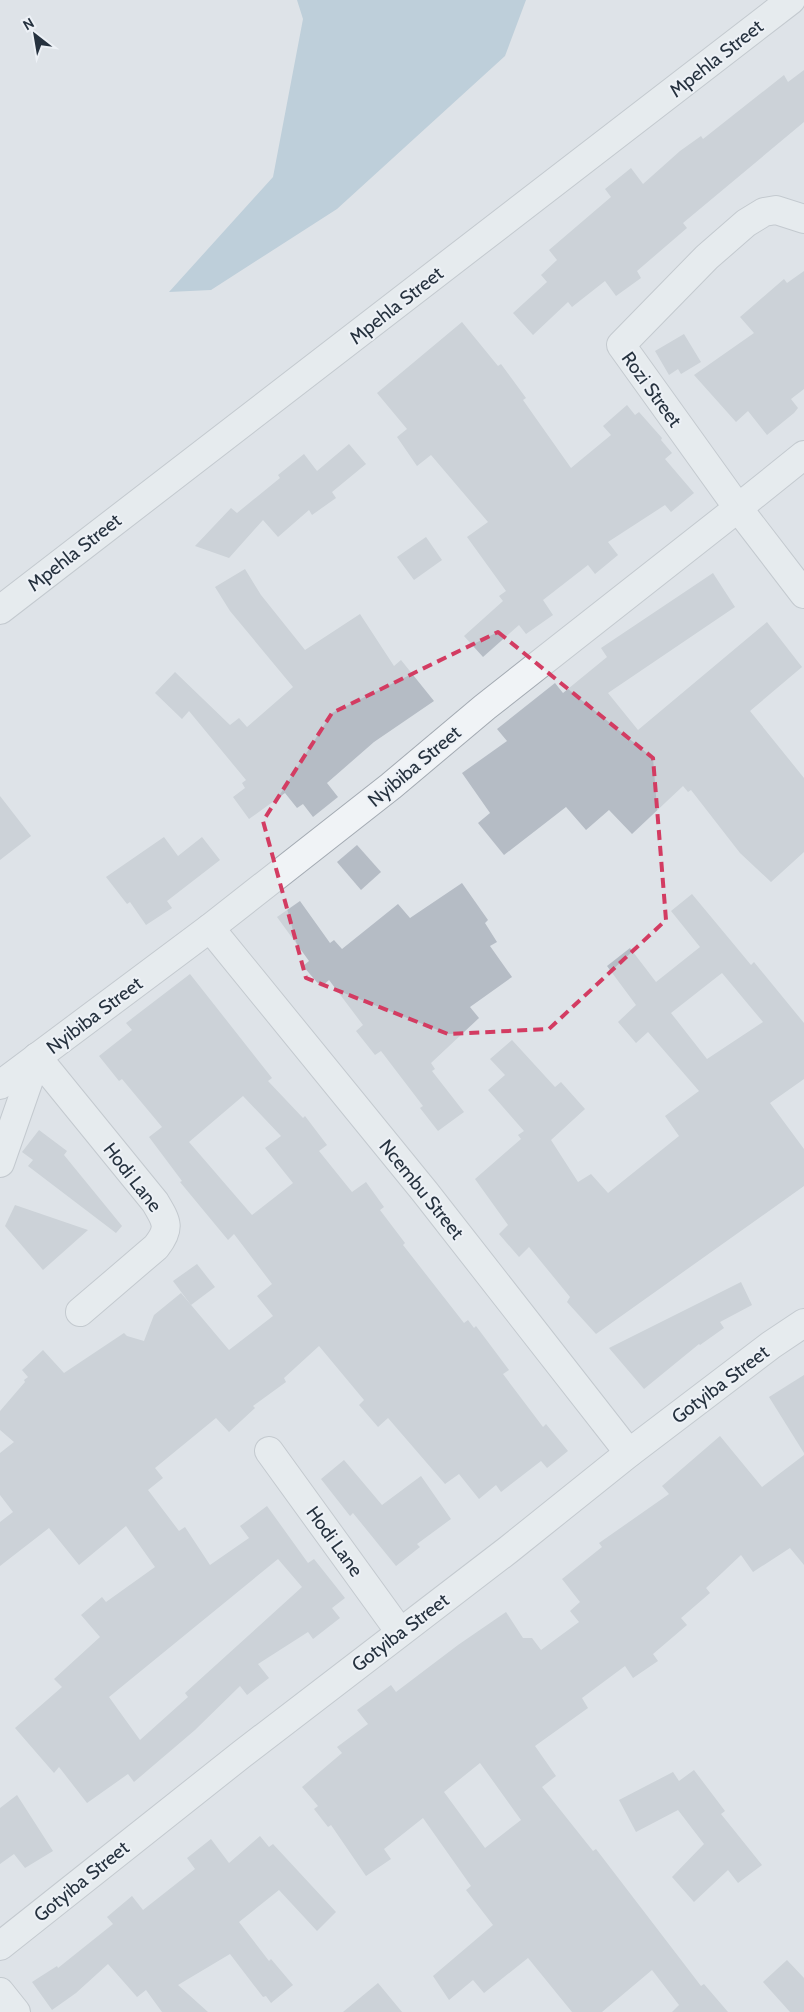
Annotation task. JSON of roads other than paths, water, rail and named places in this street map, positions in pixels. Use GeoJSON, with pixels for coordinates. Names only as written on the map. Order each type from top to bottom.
{"type":"FeatureCollection","features":[{"type":"Feature","properties":{"kind":"street","name":"Mpehla Street"},"geometry":{"type":"LineString","coordinates":[[0,610],[791,0]]}},
{"type":"Feature","properties":{"kind":"street","name":"Rozi Street"},"geometry":{"type":"LineString","coordinates":[[738,508],[621,345],[708,257],[746,223],[764,212],[776,210],[804,219]]}},
{"type":"Feature","properties":{"kind":"street"},"geometry":{"type":"LineString","coordinates":[[804,456],[738,508],[804,594]]}},
{"type":"Feature","properties":{"kind":"street","name":"Nyibiba Street"},"geometry":{"type":"LineString","coordinates":[[0,1085],[210,928],[391,786],[485,707],[738,508]]}},
{"type":"Feature","properties":{"kind":"street","name":"Ncembu Street"},"geometry":{"type":"LineString","coordinates":[[210,928],[425,1192],[629,1453]]}},
{"type":"Feature","properties":{"kind":"street"},"geometry":{"type":"LineString","coordinates":[[0,1163],[37,1057]]}},
{"type":"Feature","properties":{"kind":"street","name":"Hodi Lane"},"geometry":{"type":"LineString","coordinates":[[37,1057],[154,1202],[166,1224],[166,1234],[156,1247],[80,1312]]}},
{"type":"Feature","properties":{"kind":"street","name":"Gotyiba Street"},"geometry":{"type":"LineString","coordinates":[[0,1946],[400,1632],[508,1550],[629,1453],[771,1345],[804,1323]]}},
{"type":"Feature","properties":{"kind":"street","name":"Hodi Lane"},"geometry":{"type":"LineString","coordinates":[[269,1450],[400,1632]]}},
{"type":"Feature","properties":{"kind":"street"},"geometry":{"type":"LineString","coordinates":[[0,1992],[16,2012]]}},
{"type":"Feature","properties":{"kind":"water"},"geometry":{"type":"Polygon","coordinates":[[[297,0],[526,0],[505,56],[337,209],[211,290],[169,292],[273,177],[303,19],[297,0]]]}}]}
